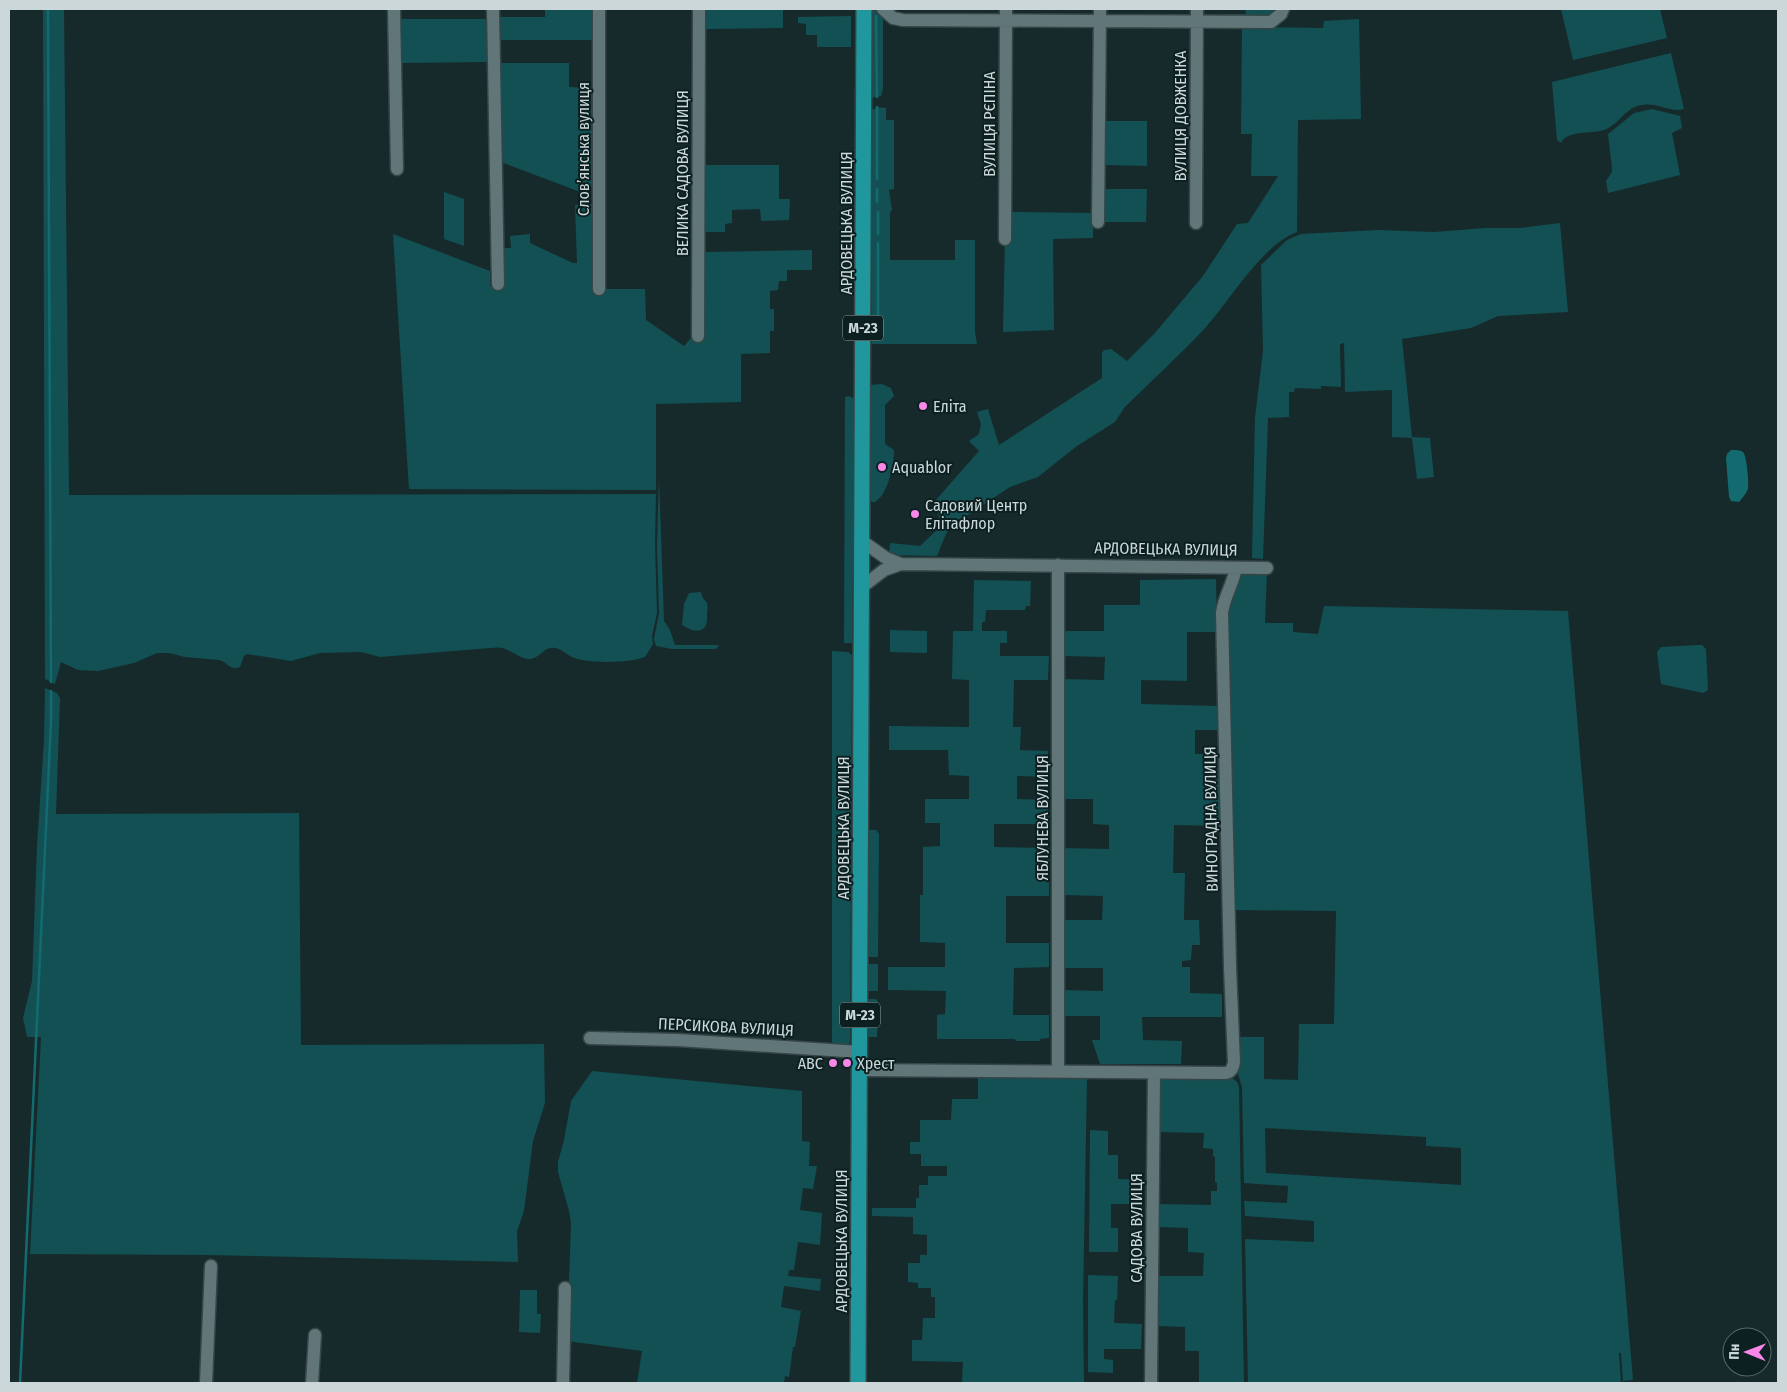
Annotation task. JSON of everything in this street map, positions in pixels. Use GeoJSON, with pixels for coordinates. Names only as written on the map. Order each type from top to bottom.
{"type":"FeatureCollection","features":[{"type":"Feature","properties":{"kind":"highway","name":"АРДОВЕЦЬКА ВУЛИЦЯ"},"geometry":{"type":"LineString","coordinates":[[858,1383],[864,9]]}},
{"type":"Feature","properties":{"kind":"street"},"geometry":{"type":"LineString","coordinates":[[394,9],[397,169]]}},
{"type":"Feature","properties":{"kind":"street"},"geometry":{"type":"LineString","coordinates":[[493,9],[498,284]]}},
{"type":"Feature","properties":{"kind":"street","name":"Словʼянська вулиця"},"geometry":{"type":"LineString","coordinates":[[599,9],[599,289]]}},
{"type":"Feature","properties":{"kind":"street","name":"ВЕЛИКА САДОВА ВУЛИЦЯ"},"geometry":{"type":"LineString","coordinates":[[698,9],[698,336]]}},
{"type":"Feature","properties":{"kind":"street"},"geometry":{"type":"LineString","coordinates":[[883,9],[893,18],[903,20],[1006,15],[1197,15],[1271,22],[1281,14],[1283,9]]}},
{"type":"Feature","properties":{"kind":"street","name":"ВУЛИЦЯ РЄПІНА"},"geometry":{"type":"LineString","coordinates":[[1005,239],[1006,15]]}},
{"type":"Feature","properties":{"kind":"street"},"geometry":{"type":"LineString","coordinates":[[1098,222],[1100,15]]}},
{"type":"Feature","properties":{"kind":"street","name":"ВУЛИЦЯ ДОВЖЕНКА"},"geometry":{"type":"LineString","coordinates":[[1196,223],[1197,15]]}},
{"type":"Feature","properties":{"kind":"street"},"geometry":{"type":"LineString","coordinates":[[862,541],[886,558],[901,564]]}},
{"type":"Feature","properties":{"kind":"street","name":"АРДОВЕЦЬКА ВУЛИЦЯ"},"geometry":{"type":"LineString","coordinates":[[862,587],[884,570],[901,564],[1058,572],[1267,568]]}},
{"type":"Feature","properties":{"kind":"street","name":"ВИНОГРАДНА ВУЛИЦЯ"},"geometry":{"type":"LineString","coordinates":[[1154,1073],[1224,1073],[1233,1068],[1234,1062],[1222,613],[1225,598],[1234,580],[1236,568]]}},
{"type":"Feature","properties":{"kind":"street","name":"ЯБЛУНЕВА ВУЛИЦЯ"},"geometry":{"type":"LineString","coordinates":[[1058,572],[1058,1070]]}},
{"type":"Feature","properties":{"kind":"street","name":"ПЕРСИКОВА ВУЛИЦЯ"},"geometry":{"type":"LineString","coordinates":[[590,1038],[678,1040],[860,1052]]}},
{"type":"Feature","properties":{"kind":"street"},"geometry":{"type":"LineString","coordinates":[[860,1070],[1058,1070],[1154,1073]]}},
{"type":"Feature","properties":{"kind":"street","name":"САДОВА ВУЛИЦЯ"},"geometry":{"type":"LineString","coordinates":[[1151,1383],[1154,1073]]}},
{"type":"Feature","properties":{"kind":"street"},"geometry":{"type":"LineString","coordinates":[[206,1383],[211,1266]]}},
{"type":"Feature","properties":{"kind":"street"},"geometry":{"type":"LineString","coordinates":[[563,1383],[565,1288]]}},
{"type":"Feature","properties":{"kind":"street"},"geometry":{"type":"LineString","coordinates":[[312,1383],[315,1335]]}},
{"type":"Feature","properties":{"kind":"shaded area"},"geometry":{"type":"Polygon","coordinates":[[[43,9],[64,9],[69,495],[656,494],[657,613],[652,636],[653,644],[645,657],[619,661],[588,661],[572,657],[555,648],[545,650],[531,659],[499,648],[380,657],[361,652],[320,653],[291,661],[247,654],[244,656],[240,667],[233,668],[219,660],[157,653],[134,663],[98,671],[78,670],[61,662],[55,684],[45,679],[43,9]]]}},
{"type":"Feature","properties":{"kind":"shaded area"},"geometry":{"type":"Polygon","coordinates":[[[545,9],[592,9],[592,40],[500,40],[500,17],[545,17],[545,9]]]}},
{"type":"Feature","properties":{"kind":"shaded area"},"geometry":{"type":"Polygon","coordinates":[[[706,9],[783,9],[783,28],[706,29],[706,9]]]}},
{"type":"Feature","properties":{"kind":"shaded area"},"geometry":{"type":"Polygon","coordinates":[[[872,9],[876,10],[883,18],[883,89],[881,96],[871,98],[871,14],[872,9]]]}},
{"type":"Feature","properties":{"kind":"shaded area"},"geometry":{"type":"Polygon","coordinates":[[[1245,9],[1279,9],[1269,18],[1204,18],[1204,14],[1246,14],[1245,9]]]}},
{"type":"Feature","properties":{"kind":"shaded area"},"geometry":{"type":"Polygon","coordinates":[[[1561,9],[1660,9],[1667,38],[1573,60],[1561,9]]]}},
{"type":"Feature","properties":{"kind":"shaded area"},"geometry":{"type":"Polygon","coordinates":[[[851,16],[851,47],[817,47],[817,35],[806,35],[806,24],[798,23],[798,17],[851,16]]]}},
{"type":"Feature","properties":{"kind":"shaded area"},"geometry":{"type":"Polygon","coordinates":[[[401,19],[487,19],[487,62],[402,63],[401,19]]]}},
{"type":"Feature","properties":{"kind":"shaded area"},"geometry":{"type":"Polygon","coordinates":[[[1359,19],[1361,119],[1298,120],[1297,232],[1284,239],[1259,260],[1206,327],[1124,408],[1115,422],[1077,446],[1038,477],[1010,487],[953,525],[946,534],[937,556],[889,555],[890,543],[920,546],[941,526],[935,501],[979,451],[969,441],[979,434],[981,424],[977,412],[988,409],[999,445],[1102,378],[1102,353],[1104,350],[1111,349],[1127,361],[1154,334],[1203,276],[1237,224],[1248,223],[1278,176],[1251,176],[1252,134],[1241,134],[1242,27],[1323,28],[1324,21],[1359,19]]]}},
{"type":"Feature","properties":{"kind":"shaded area"},"geometry":{"type":"Polygon","coordinates":[[[1671,53],[1684,109],[1674,110],[1648,104],[1636,106],[1626,112],[1609,128],[1574,134],[1568,136],[1561,143],[1557,140],[1552,82],[1671,53]]]}},
{"type":"Feature","properties":{"kind":"shaded area"},"geometry":{"type":"Polygon","coordinates":[[[500,63],[569,63],[569,87],[592,88],[592,187],[588,193],[583,193],[501,162],[500,63]]]}},
{"type":"Feature","properties":{"kind":"shaded area"},"geometry":{"type":"Polygon","coordinates":[[[877,107],[886,108],[886,120],[894,120],[894,189],[889,190],[892,210],[890,212],[890,260],[955,260],[955,240],[975,240],[975,332],[977,344],[872,344],[871,111],[877,107]]]}},
{"type":"Feature","properties":{"kind":"shaded area"},"geometry":{"type":"Polygon","coordinates":[[[1652,109],[1680,116],[1682,128],[1672,133],[1680,175],[1608,193],[1606,181],[1612,172],[1612,168],[1608,134],[1634,113],[1652,109]]]}},
{"type":"Feature","properties":{"kind":"shaded area"},"geometry":{"type":"Polygon","coordinates":[[[1105,121],[1147,121],[1147,166],[1105,165],[1105,121]]]}},
{"type":"Feature","properties":{"kind":"shaded area"},"geometry":{"type":"Polygon","coordinates":[[[705,165],[779,165],[779,199],[790,199],[789,220],[761,221],[760,209],[732,210],[732,223],[725,224],[725,232],[705,232],[705,165]]]}},
{"type":"Feature","properties":{"kind":"shaded area"},"geometry":{"type":"Polygon","coordinates":[[[1105,189],[1147,189],[1146,222],[1104,222],[1105,189]]]}},
{"type":"Feature","properties":{"kind":"shaded area"},"geometry":{"type":"Polygon","coordinates":[[[444,192],[464,199],[464,246],[444,239],[444,192]]]}},
{"type":"Feature","properties":{"kind":"shaded area"},"geometry":{"type":"Polygon","coordinates":[[[594,204],[599,289],[645,289],[646,320],[684,346],[691,338],[705,338],[705,252],[812,250],[812,270],[787,270],[787,281],[779,281],[778,290],[770,291],[770,309],[774,309],[774,331],[770,331],[770,353],[741,354],[741,402],[656,404],[656,490],[409,489],[393,234],[490,271],[490,286],[502,285],[501,248],[511,248],[510,236],[530,234],[530,243],[573,263],[577,263],[575,205],[594,204]]]}},
{"type":"Feature","properties":{"kind":"shaded area"},"geometry":{"type":"Polygon","coordinates":[[[1008,212],[1093,213],[1093,238],[1053,239],[1054,330],[1003,332],[1005,239],[1008,212]]]}},
{"type":"Feature","properties":{"kind":"shaded area"},"geometry":{"type":"Polygon","coordinates":[[[1560,223],[1568,312],[1498,316],[1471,328],[1402,339],[1412,437],[1430,438],[1434,477],[1417,479],[1412,438],[1392,437],[1392,390],[1345,392],[1344,343],[1340,344],[1341,387],[1321,386],[1321,389],[1295,388],[1294,392],[1289,392],[1289,417],[1268,418],[1263,559],[1252,558],[1255,418],[1263,350],[1261,265],[1287,240],[1301,234],[1378,230],[1434,232],[1485,228],[1519,228],[1560,223]]]}},
{"type":"Feature","properties":{"kind":"shaded area"},"geometry":{"type":"Polygon","coordinates":[[[882,384],[891,388],[894,396],[885,405],[885,444],[894,450],[894,456],[887,486],[880,498],[872,502],[868,496],[869,385],[882,384]]]}},
{"type":"Feature","properties":{"kind":"shaded area"},"geometry":{"type":"Polygon","coordinates":[[[849,396],[855,401],[852,643],[844,643],[845,397],[849,396]]]}},
{"type":"Feature","properties":{"kind":"shaded area"},"geometry":{"type":"Polygon","coordinates":[[[1731,450],[1743,452],[1747,464],[1748,489],[1739,502],[1731,501],[1729,497],[1726,458],[1731,450]]]}},
{"type":"Feature","properties":{"kind":"shaded area"},"geometry":{"type":"Polygon","coordinates":[[[659,478],[664,621],[670,630],[675,645],[719,645],[716,649],[672,649],[656,646],[654,639],[659,613],[657,547],[659,478]]]}},
{"type":"Feature","properties":{"kind":"shaded area"},"geometry":{"type":"Polygon","coordinates":[[[1267,571],[1265,623],[1293,623],[1293,632],[1318,634],[1324,606],[1568,611],[1633,1380],[1623,1381],[1621,1353],[1619,1353],[1621,1383],[1248,1383],[1245,1239],[1314,1242],[1314,1221],[1245,1216],[1244,1201],[1287,1203],[1288,1186],[1244,1183],[1242,1087],[1238,1074],[1236,1037],[1264,1037],[1264,1079],[1298,1080],[1299,1024],[1334,1024],[1336,911],[1233,910],[1226,615],[1238,572],[1267,571]],[[1265,1128],[1266,1173],[1461,1185],[1461,1148],[1426,1146],[1426,1137],[1265,1128]]]}},
{"type":"Feature","properties":{"kind":"shaded area"},"geometry":{"type":"Polygon","coordinates":[[[1216,579],[1217,632],[1187,632],[1187,681],[1141,680],[1141,704],[1218,706],[1218,730],[1195,730],[1195,754],[1219,754],[1220,826],[1174,825],[1173,873],[1185,873],[1184,920],[1199,920],[1200,945],[1192,945],[1191,960],[1182,961],[1182,967],[1190,967],[1190,993],[1222,994],[1222,1017],[1142,1017],[1143,1040],[1182,1041],[1181,1064],[1100,1064],[1092,1040],[1100,1040],[1100,1016],[1063,1016],[1063,990],[1103,991],[1103,968],[1063,968],[1062,920],[1102,920],[1103,896],[1062,895],[1062,848],[1109,849],[1109,825],[1093,824],[1093,799],[1062,799],[1062,679],[1104,680],[1105,657],[1062,656],[1062,631],[1104,631],[1104,605],[1140,605],[1140,580],[1216,579]]]}},
{"type":"Feature","properties":{"kind":"shaded area"},"geometry":{"type":"Polygon","coordinates":[[[974,580],[1031,581],[1030,606],[1026,606],[1025,610],[986,610],[985,622],[982,622],[982,631],[1007,631],[1007,643],[1000,643],[1000,656],[1049,656],[1048,680],[1014,680],[1013,727],[1021,727],[1020,750],[1048,751],[1048,777],[1017,776],[1017,799],[1048,800],[1049,824],[994,824],[994,847],[1049,848],[1049,896],[1006,896],[1006,943],[1049,943],[1049,967],[1014,968],[1013,1015],[1049,1015],[1049,1038],[1040,1039],[1040,1041],[1016,1041],[1015,1039],[937,1039],[937,1015],[945,1014],[946,991],[888,990],[888,967],[945,967],[945,943],[920,942],[920,895],[923,895],[923,847],[940,846],[940,823],[925,823],[925,799],[969,799],[969,776],[949,775],[948,750],[889,750],[889,726],[969,727],[969,680],[952,679],[953,631],[973,631],[974,580]]]}},
{"type":"Feature","properties":{"kind":"shaded area"},"geometry":{"type":"Polygon","coordinates":[[[701,592],[707,603],[707,622],[703,629],[695,631],[682,625],[684,604],[689,593],[701,592]]]}},
{"type":"Feature","properties":{"kind":"shaded area"},"geometry":{"type":"Polygon","coordinates":[[[890,630],[927,631],[927,653],[890,652],[890,630]]]}},
{"type":"Feature","properties":{"kind":"shaded area"},"geometry":{"type":"Polygon","coordinates":[[[1702,645],[1706,649],[1708,690],[1703,693],[1661,684],[1657,652],[1661,647],[1702,645]]]}},
{"type":"Feature","properties":{"kind":"shaded area"},"geometry":{"type":"Polygon","coordinates":[[[832,651],[848,652],[852,655],[849,1045],[832,1043],[832,651]]]}},
{"type":"Feature","properties":{"kind":"shaded area"},"geometry":{"type":"Polygon","coordinates":[[[45,688],[57,693],[60,698],[56,814],[299,813],[301,1045],[544,1044],[545,1103],[533,1141],[524,1211],[517,1231],[518,1262],[206,1255],[30,1254],[41,1037],[27,1037],[23,1018],[32,981],[45,688]]]}},
{"type":"Feature","properties":{"kind":"shaded area"},"geometry":{"type":"Polygon","coordinates":[[[867,830],[876,830],[879,834],[878,957],[866,957],[867,830]]]}},
{"type":"Feature","properties":{"kind":"shaded area"},"geometry":{"type":"Polygon","coordinates":[[[866,964],[878,964],[878,991],[866,991],[866,964]]]}},
{"type":"Feature","properties":{"kind":"shaded area"},"geometry":{"type":"Polygon","coordinates":[[[868,999],[876,999],[878,1002],[877,1037],[869,1037],[866,1033],[868,999]]]}},
{"type":"Feature","properties":{"kind":"shaded area"},"geometry":{"type":"Polygon","coordinates":[[[592,1071],[802,1091],[802,1141],[810,1142],[809,1166],[817,1166],[813,1189],[803,1188],[800,1210],[822,1213],[820,1245],[798,1242],[794,1270],[789,1270],[788,1276],[821,1279],[820,1291],[784,1286],[781,1307],[801,1311],[789,1377],[785,1376],[784,1383],[637,1383],[642,1351],[567,1341],[571,1224],[558,1172],[558,1162],[571,1101],[592,1071]]]}},
{"type":"Feature","properties":{"kind":"shaded area"},"geometry":{"type":"Polygon","coordinates":[[[978,1076],[1087,1078],[1083,1302],[1084,1383],[932,1383],[962,1382],[963,1362],[912,1361],[912,1340],[922,1340],[923,1318],[935,1318],[935,1297],[931,1297],[931,1288],[918,1288],[918,1283],[908,1282],[908,1263],[920,1263],[920,1255],[927,1255],[927,1235],[913,1234],[913,1217],[872,1216],[872,1208],[916,1208],[916,1198],[919,1198],[919,1185],[928,1185],[928,1176],[947,1176],[947,1166],[921,1166],[921,1154],[910,1154],[910,1142],[920,1142],[920,1120],[951,1120],[952,1099],[978,1099],[978,1076]]]}},
{"type":"Feature","properties":{"kind":"shaded area"},"geometry":{"type":"Polygon","coordinates":[[[1160,1077],[1231,1077],[1237,1082],[1239,1087],[1244,1383],[1199,1383],[1199,1351],[1185,1351],[1185,1327],[1158,1326],[1159,1276],[1203,1276],[1204,1253],[1188,1252],[1188,1228],[1159,1227],[1159,1204],[1211,1205],[1211,1191],[1217,1191],[1215,1157],[1213,1156],[1213,1149],[1203,1148],[1204,1133],[1159,1132],[1160,1077]]]}},
{"type":"Feature","properties":{"kind":"shaded area"},"geometry":{"type":"Polygon","coordinates":[[[1090,1130],[1108,1131],[1108,1155],[1118,1155],[1118,1179],[1143,1180],[1143,1204],[1111,1204],[1111,1228],[1118,1228],[1118,1252],[1089,1252],[1090,1130]]]}},
{"type":"Feature","properties":{"kind":"shaded area"},"geometry":{"type":"Polygon","coordinates":[[[1088,1275],[1118,1276],[1114,1323],[1142,1324],[1141,1349],[1104,1349],[1104,1359],[1113,1360],[1113,1373],[1088,1372],[1088,1275]]]}},
{"type":"Feature","properties":{"kind":"shaded area"},"geometry":{"type":"Polygon","coordinates":[[[520,1290],[537,1290],[537,1314],[541,1314],[540,1333],[519,1332],[520,1290]]]}},
{"type":"Feature","properties":{"kind":"waterway"},"geometry":{"type":"LineString","coordinates":[[48,9],[51,682]]}},
{"type":"Feature","properties":{"kind":"waterway"},"geometry":{"type":"LineString","coordinates":[[876,16],[877,97]]}},
{"type":"Feature","properties":{"kind":"waterway"},"geometry":{"type":"LineString","coordinates":[[877,107],[877,179]]}},
{"type":"Feature","properties":{"kind":"waterway"},"geometry":{"type":"LineString","coordinates":[[877,189],[877,202]]}},
{"type":"Feature","properties":{"kind":"waterway"},"geometry":{"type":"LineString","coordinates":[[878,212],[878,234]]}},
{"type":"Feature","properties":{"kind":"waterway"},"geometry":{"type":"LineString","coordinates":[[878,243],[878,321]]}},
{"type":"Feature","properties":{"kind":"waterway"},"geometry":{"type":"LineString","coordinates":[[20,1383],[51,691]]}},
{"type":"Feature","properties":{"kind":"place","name":"Еліта"},"geometry":{"type":"Point","coordinates":[923,406]}},
{"type":"Feature","properties":{"kind":"place","name":"Aquablor"},"geometry":{"type":"Point","coordinates":[882,467]}},
{"type":"Feature","properties":{"kind":"place","name":"Садовий Центр Елітафлор"},"geometry":{"type":"Point","coordinates":[915,514]}},
{"type":"Feature","properties":{"kind":"place","name":"ABC"},"geometry":{"type":"Point","coordinates":[833,1063]}},
{"type":"Feature","properties":{"kind":"place","name":"Хрест"},"geometry":{"type":"Point","coordinates":[847,1063]}}]}
